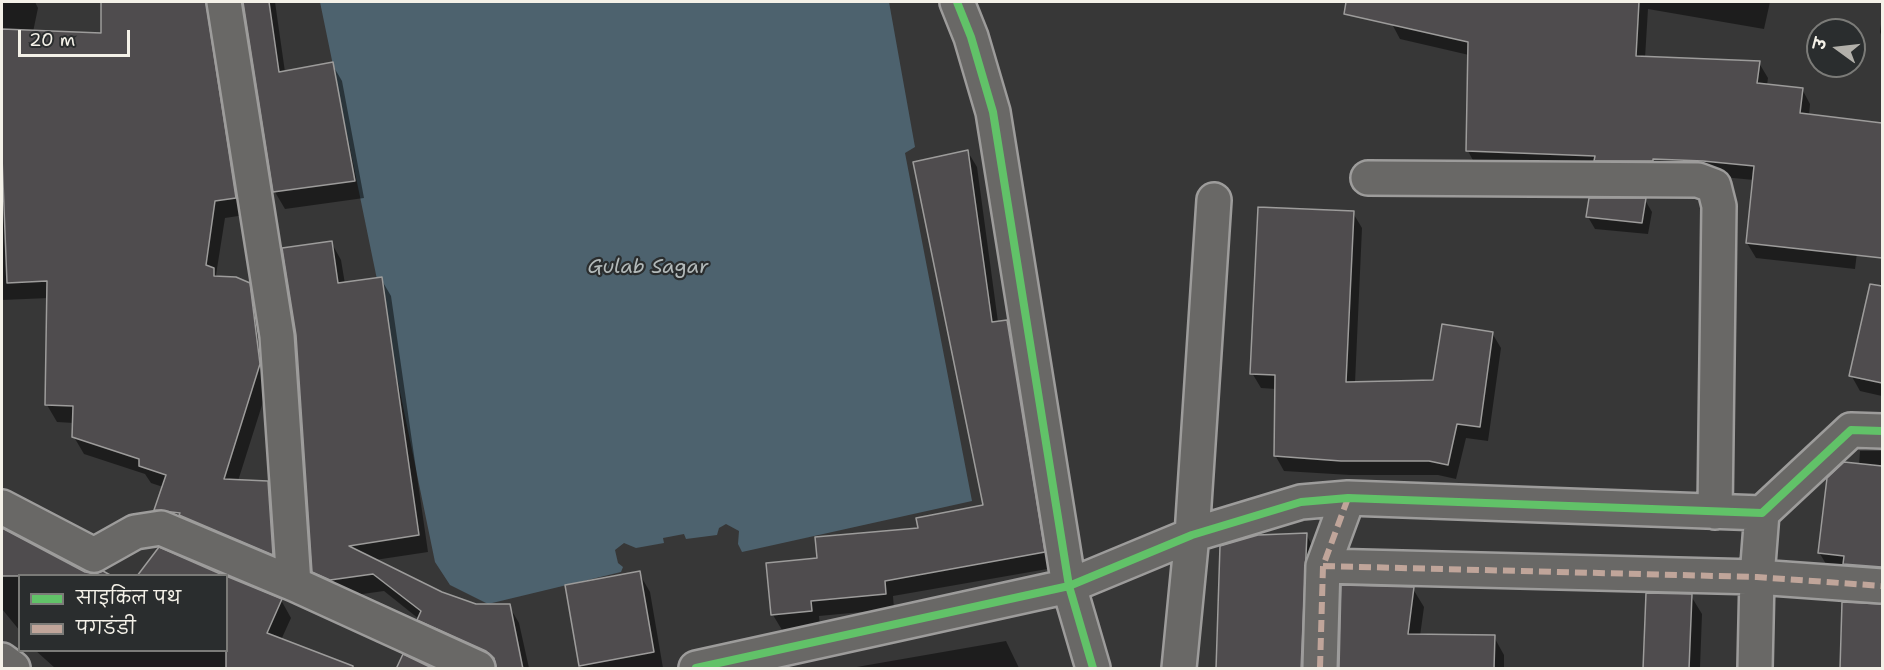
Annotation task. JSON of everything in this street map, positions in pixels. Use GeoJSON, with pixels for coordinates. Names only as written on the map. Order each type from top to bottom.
{"type":"FeatureCollection","features":[{"type":"Feature","properties":{"kind":"street"},"geometry":{"type":"LineString","coordinates":[[224,2],[277,336],[294,584]]}},
{"type":"Feature","properties":{"kind":"street"},"geometry":{"type":"LineString","coordinates":[[957,2],[971,37],[993,112],[1070,586],[1093,669]]}},
{"type":"Feature","properties":{"kind":"street"},"geometry":{"type":"LineString","coordinates":[[1368,178],[1698,180],[1714,186],[1719,206],[1715,512]]}},
{"type":"Feature","properties":{"kind":"street"},"geometry":{"type":"LineString","coordinates":[[1179,669],[1192,535],[1214,200]]}},
{"type":"Feature","properties":{"kind":"street"},"geometry":{"type":"LineString","coordinates":[[1755,669],[1757,577],[1762,513],[1851,430],[1882,431]]}},
{"type":"Feature","properties":{"kind":"street"},"geometry":{"type":"LineString","coordinates":[[696,669],[1070,586],[1192,535],[1301,502],[1348,498],[1762,513]]}},
{"type":"Feature","properties":{"kind":"street"},"geometry":{"type":"LineString","coordinates":[[1320,669],[1323,566],[1348,498]]}},
{"type":"Feature","properties":{"kind":"street"},"geometry":{"type":"LineString","coordinates":[[2,507],[94,555],[135,531],[161,528],[294,584],[478,669]]}},
{"type":"Feature","properties":{"kind":"street"},"geometry":{"type":"LineString","coordinates":[[1323,566],[1757,577],[1882,586]]}},
{"type":"Feature","properties":{"kind":"street"},"geometry":{"type":"LineString","coordinates":[[2,660],[13,669]]}},
{"type":"Feature","properties":{"kind":"water","name":"Gulab Sagar"},"geometry":{"type":"Polygon","coordinates":[[[320,2],[889,2],[915,147],[905,153],[972,501],[742,552],[738,544],[739,531],[726,524],[719,528],[717,535],[686,539],[684,534],[663,538],[664,543],[636,548],[624,543],[615,550],[618,563],[623,567],[621,572],[488,604],[450,585],[435,562],[320,2]]]}},
{"type":"Feature","properties":{"kind":"building"},"geometry":{"type":"Polygon","coordinates":[[[101,2],[206,2],[236,198],[215,201],[206,265],[214,268],[214,276],[236,277],[250,283],[260,364],[224,479],[268,481],[273,555],[179,515],[180,513],[154,510],[166,475],[139,466],[139,459],[72,437],[73,406],[45,405],[47,281],[7,283],[2,157],[2,29],[101,33],[101,2]]]}},
{"type":"Feature","properties":{"kind":"building"},"geometry":{"type":"Polygon","coordinates":[[[243,2],[269,2],[279,72],[333,62],[355,181],[273,192],[243,2]]]}},
{"type":"Feature","properties":{"kind":"building"},"geometry":{"type":"Polygon","coordinates":[[[1346,2],[1639,2],[1636,56],[1760,61],[1757,83],[1803,88],[1800,113],[1882,123],[1882,258],[1746,243],[1754,166],[1653,159],[1653,161],[1594,161],[1595,156],[1466,151],[1468,42],[1344,14],[1346,2]]]}},
{"type":"Feature","properties":{"kind":"building"},"geometry":{"type":"Polygon","coordinates":[[[968,150],[992,322],[1007,320],[1045,552],[885,581],[886,594],[811,601],[812,611],[771,615],[766,563],[817,558],[815,537],[918,528],[916,518],[983,505],[913,162],[968,150]]]}},
{"type":"Feature","properties":{"kind":"building"},"geometry":{"type":"Polygon","coordinates":[[[1589,198],[1646,198],[1642,223],[1586,217],[1589,198]]]}},
{"type":"Feature","properties":{"kind":"building"},"geometry":{"type":"Polygon","coordinates":[[[1258,207],[1354,211],[1346,382],[1433,380],[1442,324],[1493,332],[1480,427],[1457,424],[1448,465],[1429,461],[1341,461],[1274,456],[1275,375],[1250,374],[1258,207]]]}},
{"type":"Feature","properties":{"kind":"building"},"geometry":{"type":"Polygon","coordinates":[[[332,241],[338,283],[382,277],[419,535],[349,546],[442,592],[476,604],[510,604],[523,669],[496,669],[494,658],[486,651],[417,620],[421,611],[373,574],[330,580],[312,572],[296,335],[282,248],[332,241]]]}},
{"type":"Feature","properties":{"kind":"building"},"geometry":{"type":"Polygon","coordinates":[[[1870,284],[1882,286],[1882,383],[1849,376],[1870,284]]]}},
{"type":"Feature","properties":{"kind":"building"},"geometry":{"type":"Polygon","coordinates":[[[1844,462],[1882,466],[1882,567],[1843,564],[1844,556],[1818,553],[1827,478],[1844,462]]]}},
{"type":"Feature","properties":{"kind":"building"},"geometry":{"type":"Polygon","coordinates":[[[2,528],[85,572],[95,574],[18,574],[18,576],[2,576],[2,528]]]}},
{"type":"Feature","properties":{"kind":"building"},"geometry":{"type":"Polygon","coordinates":[[[1307,533],[1301,669],[1216,669],[1220,546],[1258,535],[1307,533]]]}},
{"type":"Feature","properties":{"kind":"building"},"geometry":{"type":"Polygon","coordinates":[[[159,547],[220,574],[139,574],[159,547]]]}},
{"type":"Feature","properties":{"kind":"building"},"geometry":{"type":"Polygon","coordinates":[[[640,571],[654,652],[579,666],[565,585],[640,571]]]}},
{"type":"Feature","properties":{"kind":"building"},"geometry":{"type":"Polygon","coordinates":[[[228,577],[282,599],[267,633],[353,666],[353,669],[226,669],[228,577]]]}},
{"type":"Feature","properties":{"kind":"building"},"geometry":{"type":"Polygon","coordinates":[[[1341,585],[1414,587],[1408,634],[1495,635],[1494,669],[1339,669],[1341,585]]]}},
{"type":"Feature","properties":{"kind":"building"},"geometry":{"type":"Polygon","coordinates":[[[1646,593],[1692,594],[1689,669],[1643,669],[1646,593]]]}},
{"type":"Feature","properties":{"kind":"building"},"geometry":{"type":"Polygon","coordinates":[[[1842,602],[1882,604],[1882,669],[1840,669],[1842,602]]]}},
{"type":"Feature","properties":{"kind":"building"},"geometry":{"type":"Polygon","coordinates":[[[403,654],[434,669],[396,669],[403,654]]]}},
{"type":"Feature","properties":{"kind":"marked path"},"geometry":{"type":"LineString","coordinates":[[1320,668],[1323,566],[1348,498]]}},
{"type":"Feature","properties":{"kind":"marked path"},"geometry":{"type":"LineString","coordinates":[[1323,566],[1757,577],[1882,586]]}},
{"type":"Feature","properties":{"kind":"cycle path"},"geometry":{"type":"LineString","coordinates":[[957,2],[971,37],[993,112],[1069,586],[1093,668]]}},
{"type":"Feature","properties":{"kind":"cycle path"},"geometry":{"type":"LineString","coordinates":[[696,668],[1069,586],[1192,535],[1301,502],[1348,498],[1762,513],[1851,430],[1882,431]]}}]}
